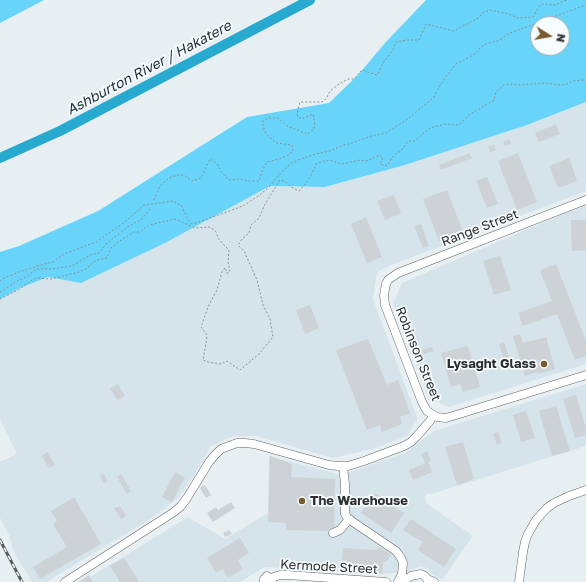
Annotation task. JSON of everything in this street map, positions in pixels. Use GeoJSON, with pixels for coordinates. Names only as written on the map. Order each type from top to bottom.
{"type":"FeatureCollection","features":[{"type":"Feature","properties":{"kind":"street","name":"Range Street"},"geometry":{"type":"LineString","coordinates":[[386,284],[392,276],[398,273],[586,200]]}},
{"type":"Feature","properties":{"kind":"street","name":"Robinson Street"},"geometry":{"type":"LineString","coordinates":[[386,284],[384,295],[385,306],[422,402],[427,410],[433,415],[452,417],[586,375]]}},
{"type":"Feature","properties":{"kind":"street"},"geometry":{"type":"LineString","coordinates":[[65,582],[174,512],[187,498],[210,462],[221,449],[237,443],[254,444],[329,465],[343,466],[356,464],[404,446],[416,437],[430,421],[433,415]]}},
{"type":"Feature","properties":{"kind":"street"},"geometry":{"type":"LineString","coordinates":[[343,466],[346,484],[344,511],[346,517],[396,551],[403,564],[402,574],[398,582]]}},
{"type":"Feature","properties":{"kind":"street"},"geometry":{"type":"LineString","coordinates":[[519,582],[525,542],[536,520],[554,503],[586,490]]}},
{"type":"Feature","properties":{"kind":"street"},"geometry":{"type":"LineString","coordinates":[[333,533],[340,530],[349,519]]}},
{"type":"Feature","properties":{"kind":"street"},"geometry":{"type":"LineString","coordinates":[[402,582],[411,576],[418,574],[424,574],[429,581]]}},
{"type":"Feature","properties":{"kind":"street","name":"Kermode Street"},"geometry":{"type":"LineString","coordinates":[[264,582],[264,579],[269,576],[272,580],[274,577],[288,575],[386,582]]}},
{"type":"Feature","properties":{"kind":"path"},"geometry":{"type":"LineString","coordinates":[[154,200],[160,186],[169,178],[178,175],[184,175],[192,181],[201,178],[210,159],[218,165],[221,172],[229,180],[259,181],[267,162],[289,155],[293,150],[292,145],[277,143],[270,138],[265,132],[262,122],[268,118],[278,118],[287,126],[308,134],[314,129],[315,124],[313,114],[302,119],[298,117],[297,114],[300,102],[322,102],[326,99],[330,91],[348,79],[354,79],[362,70],[377,75],[381,66],[393,50],[396,42],[419,40],[426,24],[454,31],[490,10],[510,14],[518,18],[533,17],[542,4],[556,5],[568,0]]}},
{"type":"Feature","properties":{"kind":"path"},"geometry":{"type":"LineString","coordinates":[[0,281],[19,272],[53,262],[64,254],[96,242],[125,222],[144,205],[173,201],[182,206],[187,218],[192,224],[243,206],[261,194],[291,164],[298,160],[330,151],[371,136],[386,133],[408,119],[434,97],[445,78],[456,64],[475,54],[486,44],[498,41],[510,33],[586,6]]}},
{"type":"Feature","properties":{"kind":"path"},"geometry":{"type":"LineString","coordinates":[[0,299],[20,289],[36,278],[51,279],[86,269],[97,260],[107,258],[111,248],[118,242],[134,232],[140,232],[149,225],[175,219],[195,228],[209,227],[216,232],[218,238],[229,250],[228,263],[230,270],[227,273],[225,268],[222,272],[217,290],[208,307],[201,327],[206,335],[203,360],[221,364],[227,361],[240,370],[259,354],[273,337],[270,319],[263,306],[257,280],[244,251],[238,245],[242,238],[250,233],[251,225],[259,218],[265,204],[280,180],[286,182],[291,187],[299,191],[308,181],[317,163],[329,160],[342,164],[360,160],[367,161],[379,155],[383,158],[380,164],[387,166],[408,141],[414,141],[430,128],[446,124],[458,125],[472,112],[494,100],[496,92],[505,84],[521,85],[546,83],[559,85],[583,80],[586,81]]}},
{"type":"Feature","properties":{"kind":"path"},"geometry":{"type":"LineString","coordinates":[[0,292],[26,277],[36,269],[52,269],[72,266],[90,255],[99,254],[106,244],[142,219],[151,208]]}},
{"type":"Feature","properties":{"kind":"shaded area"},"geometry":{"type":"Polygon","coordinates":[[[0,0],[44,0],[0,23],[0,0]]]}},
{"type":"Feature","properties":{"kind":"shaded area"},"geometry":{"type":"Polygon","coordinates":[[[426,0],[586,0],[586,102],[527,125],[405,165],[325,187],[270,186],[165,243],[81,283],[48,277],[20,288],[0,299],[0,252],[19,246],[98,211],[247,117],[329,103],[358,75],[385,43],[426,0]]]}},
{"type":"Feature","properties":{"kind":"shaded area"},"geometry":{"type":"Polygon","coordinates":[[[586,102],[586,191],[379,271],[376,277],[373,299],[417,417],[417,420],[407,436],[376,448],[333,458],[256,436],[231,437],[211,446],[192,479],[176,500],[149,520],[46,582],[32,582],[14,552],[9,535],[0,518],[0,462],[17,454],[0,419],[0,299],[20,288],[49,277],[81,283],[165,243],[270,186],[325,187],[405,165],[527,125],[586,102]]]}},
{"type":"Feature","properties":{"kind":"shaded area"},"geometry":{"type":"Polygon","coordinates":[[[586,204],[586,364],[449,407],[429,398],[393,304],[402,283],[586,204]]]}},
{"type":"Feature","properties":{"kind":"shaded area"},"geometry":{"type":"Polygon","coordinates":[[[586,384],[586,446],[431,494],[426,494],[426,503],[473,536],[442,580],[432,574],[427,568],[420,566],[408,572],[382,574],[266,567],[240,582],[82,582],[188,517],[225,539],[268,513],[269,456],[341,475],[405,453],[434,431],[586,384]]]}},
{"type":"Feature","properties":{"kind":"building"},"geometry":{"type":"Polygon","coordinates":[[[556,124],[560,134],[539,142],[535,133],[556,124]]]}},
{"type":"Feature","properties":{"kind":"building"},"geometry":{"type":"Polygon","coordinates":[[[509,139],[511,144],[505,146],[503,142],[509,139]]]}},
{"type":"Feature","properties":{"kind":"building"},"geometry":{"type":"Polygon","coordinates":[[[494,145],[496,150],[490,152],[488,147],[494,145]]]}},
{"type":"Feature","properties":{"kind":"building"},"geometry":{"type":"Polygon","coordinates":[[[469,153],[472,158],[441,170],[439,165],[469,153]]]}},
{"type":"Feature","properties":{"kind":"building"},"geometry":{"type":"Polygon","coordinates":[[[518,153],[537,202],[517,210],[498,161],[518,153]]]}},
{"type":"Feature","properties":{"kind":"building"},"geometry":{"type":"Polygon","coordinates":[[[569,158],[577,181],[558,188],[549,166],[569,158]]]}},
{"type":"Feature","properties":{"kind":"building"},"geometry":{"type":"Polygon","coordinates":[[[487,177],[498,204],[487,208],[476,181],[487,177]]]}},
{"type":"Feature","properties":{"kind":"building"},"geometry":{"type":"Polygon","coordinates":[[[447,190],[463,232],[439,241],[423,199],[447,190]]]}},
{"type":"Feature","properties":{"kind":"building"},"geometry":{"type":"Polygon","coordinates":[[[394,195],[401,213],[385,220],[377,201],[394,195]]]}},
{"type":"Feature","properties":{"kind":"building"},"geometry":{"type":"Polygon","coordinates":[[[366,217],[382,257],[367,263],[351,224],[366,217]]]}},
{"type":"Feature","properties":{"kind":"building"},"geometry":{"type":"Polygon","coordinates":[[[571,220],[586,220],[586,250],[572,251],[571,220]]]}},
{"type":"Feature","properties":{"kind":"building"},"geometry":{"type":"Polygon","coordinates":[[[421,224],[429,246],[423,248],[414,226],[421,224]]]}},
{"type":"Feature","properties":{"kind":"building"},"geometry":{"type":"Polygon","coordinates":[[[500,256],[511,290],[494,295],[483,261],[500,256]]]}},
{"type":"Feature","properties":{"kind":"building"},"geometry":{"type":"Polygon","coordinates":[[[556,264],[586,341],[586,356],[575,360],[557,314],[523,326],[518,313],[552,301],[540,270],[556,264]]]}},
{"type":"Feature","properties":{"kind":"building"},"geometry":{"type":"Polygon","coordinates":[[[310,305],[319,328],[305,334],[296,310],[310,305]]]}},
{"type":"Feature","properties":{"kind":"building"},"geometry":{"type":"Polygon","coordinates":[[[520,334],[523,343],[546,337],[555,369],[525,376],[513,336],[520,334]]]}},
{"type":"Feature","properties":{"kind":"building"},"geometry":{"type":"Polygon","coordinates":[[[368,339],[387,385],[398,380],[410,413],[400,417],[402,424],[382,432],[380,425],[367,430],[336,350],[368,339]]]}},
{"type":"Feature","properties":{"kind":"building"},"geometry":{"type":"Polygon","coordinates":[[[504,342],[509,357],[504,359],[499,344],[504,342]]]}},
{"type":"Feature","properties":{"kind":"building"},"geometry":{"type":"Polygon","coordinates":[[[468,346],[480,387],[463,392],[460,384],[451,387],[441,353],[468,346]]]}},
{"type":"Feature","properties":{"kind":"building"},"geometry":{"type":"Polygon","coordinates":[[[432,347],[433,351],[415,357],[413,353],[432,347]]]}},
{"type":"Feature","properties":{"kind":"building"},"geometry":{"type":"Polygon","coordinates":[[[118,384],[125,396],[117,400],[110,388],[118,384]]]}},
{"type":"Feature","properties":{"kind":"building"},"geometry":{"type":"Polygon","coordinates":[[[576,395],[586,428],[586,435],[575,438],[563,399],[576,395]]]}},
{"type":"Feature","properties":{"kind":"building"},"geometry":{"type":"Polygon","coordinates":[[[556,406],[570,451],[552,456],[539,411],[556,406]]]}},
{"type":"Feature","properties":{"kind":"building"},"geometry":{"type":"Polygon","coordinates":[[[526,411],[535,438],[521,442],[513,415],[526,411]]]}},
{"type":"Feature","properties":{"kind":"building"},"geometry":{"type":"Polygon","coordinates":[[[498,432],[502,443],[497,445],[493,434],[498,432]]]}},
{"type":"Feature","properties":{"kind":"building"},"geometry":{"type":"Polygon","coordinates":[[[463,442],[474,479],[457,485],[445,447],[463,442]]]}},
{"type":"Feature","properties":{"kind":"building"},"geometry":{"type":"Polygon","coordinates":[[[427,451],[431,461],[425,463],[421,454],[427,451]]]}},
{"type":"Feature","properties":{"kind":"building"},"geometry":{"type":"Polygon","coordinates":[[[47,452],[55,465],[49,468],[42,456],[47,452]]]}},
{"type":"Feature","properties":{"kind":"building","name":"The Warehouse"},"geometry":{"type":"Polygon","coordinates":[[[270,456],[292,464],[291,477],[335,479],[334,527],[330,528],[328,531],[286,530],[286,523],[268,522],[270,456]]]}},
{"type":"Feature","properties":{"kind":"building"},"geometry":{"type":"Polygon","coordinates":[[[428,462],[432,472],[413,480],[409,470],[428,462]]]}},
{"type":"Feature","properties":{"kind":"building"},"geometry":{"type":"Polygon","coordinates":[[[175,472],[185,477],[172,502],[162,497],[175,472]]]}},
{"type":"Feature","properties":{"kind":"building"},"geometry":{"type":"Polygon","coordinates":[[[104,474],[108,481],[104,483],[100,476],[104,474]]]}},
{"type":"Feature","properties":{"kind":"building"},"geometry":{"type":"Polygon","coordinates":[[[121,474],[131,491],[127,494],[117,477],[121,474]]]}},
{"type":"Feature","properties":{"kind":"building"},"geometry":{"type":"Polygon","coordinates":[[[205,485],[211,495],[206,498],[200,488],[205,485]]]}},
{"type":"Feature","properties":{"kind":"building"},"geometry":{"type":"Polygon","coordinates":[[[375,493],[404,513],[391,533],[361,513],[375,493]]]}},
{"type":"Feature","properties":{"kind":"building"},"geometry":{"type":"Polygon","coordinates":[[[74,497],[101,544],[40,579],[33,567],[67,547],[53,524],[57,521],[51,511],[74,497]]]}},
{"type":"Feature","properties":{"kind":"building"},"geometry":{"type":"Polygon","coordinates":[[[231,502],[235,508],[213,522],[207,513],[216,507],[218,510],[231,502]]]}},
{"type":"Feature","properties":{"kind":"building"},"geometry":{"type":"Polygon","coordinates":[[[120,506],[126,516],[121,519],[114,508],[120,506]]]}},
{"type":"Feature","properties":{"kind":"building"},"geometry":{"type":"Polygon","coordinates":[[[411,519],[456,549],[444,567],[418,550],[423,542],[403,530],[411,519]]]}},
{"type":"Feature","properties":{"kind":"building"},"geometry":{"type":"Polygon","coordinates":[[[229,530],[232,534],[225,537],[223,533],[229,530]]]}},
{"type":"Feature","properties":{"kind":"building"},"geometry":{"type":"Polygon","coordinates":[[[240,538],[249,553],[238,560],[243,569],[228,578],[223,569],[216,573],[207,558],[240,538]]]}},
{"type":"Feature","properties":{"kind":"building"},"geometry":{"type":"Polygon","coordinates":[[[379,547],[391,555],[386,562],[383,562],[382,574],[341,571],[343,548],[376,550],[379,547]]]}},
{"type":"Feature","properties":{"kind":"building"},"geometry":{"type":"Polygon","coordinates":[[[124,558],[139,582],[120,582],[110,566],[124,558]]]}},
{"type":"Feature","properties":{"kind":"building"},"geometry":{"type":"Polygon","coordinates":[[[89,575],[93,582],[78,582],[89,575]]]}},
{"type":"Feature","properties":{"kind":"waterway","name":"Ashburton River / Hakatere"},"geometry":{"type":"LineString","coordinates":[[0,158],[60,131],[310,0]]}},
{"type":"Feature","properties":{"kind":"railway"},"geometry":{"type":"LineString","coordinates":[[0,540],[22,582]]}},
{"type":"Feature","properties":{"kind":"place","name":"Lysaght Glass"},"geometry":{"type":"Point","coordinates":[544,364]}},
{"type":"Feature","properties":{"kind":"place","name":"The Warehouse"},"geometry":{"type":"Point","coordinates":[302,501]}}]}
